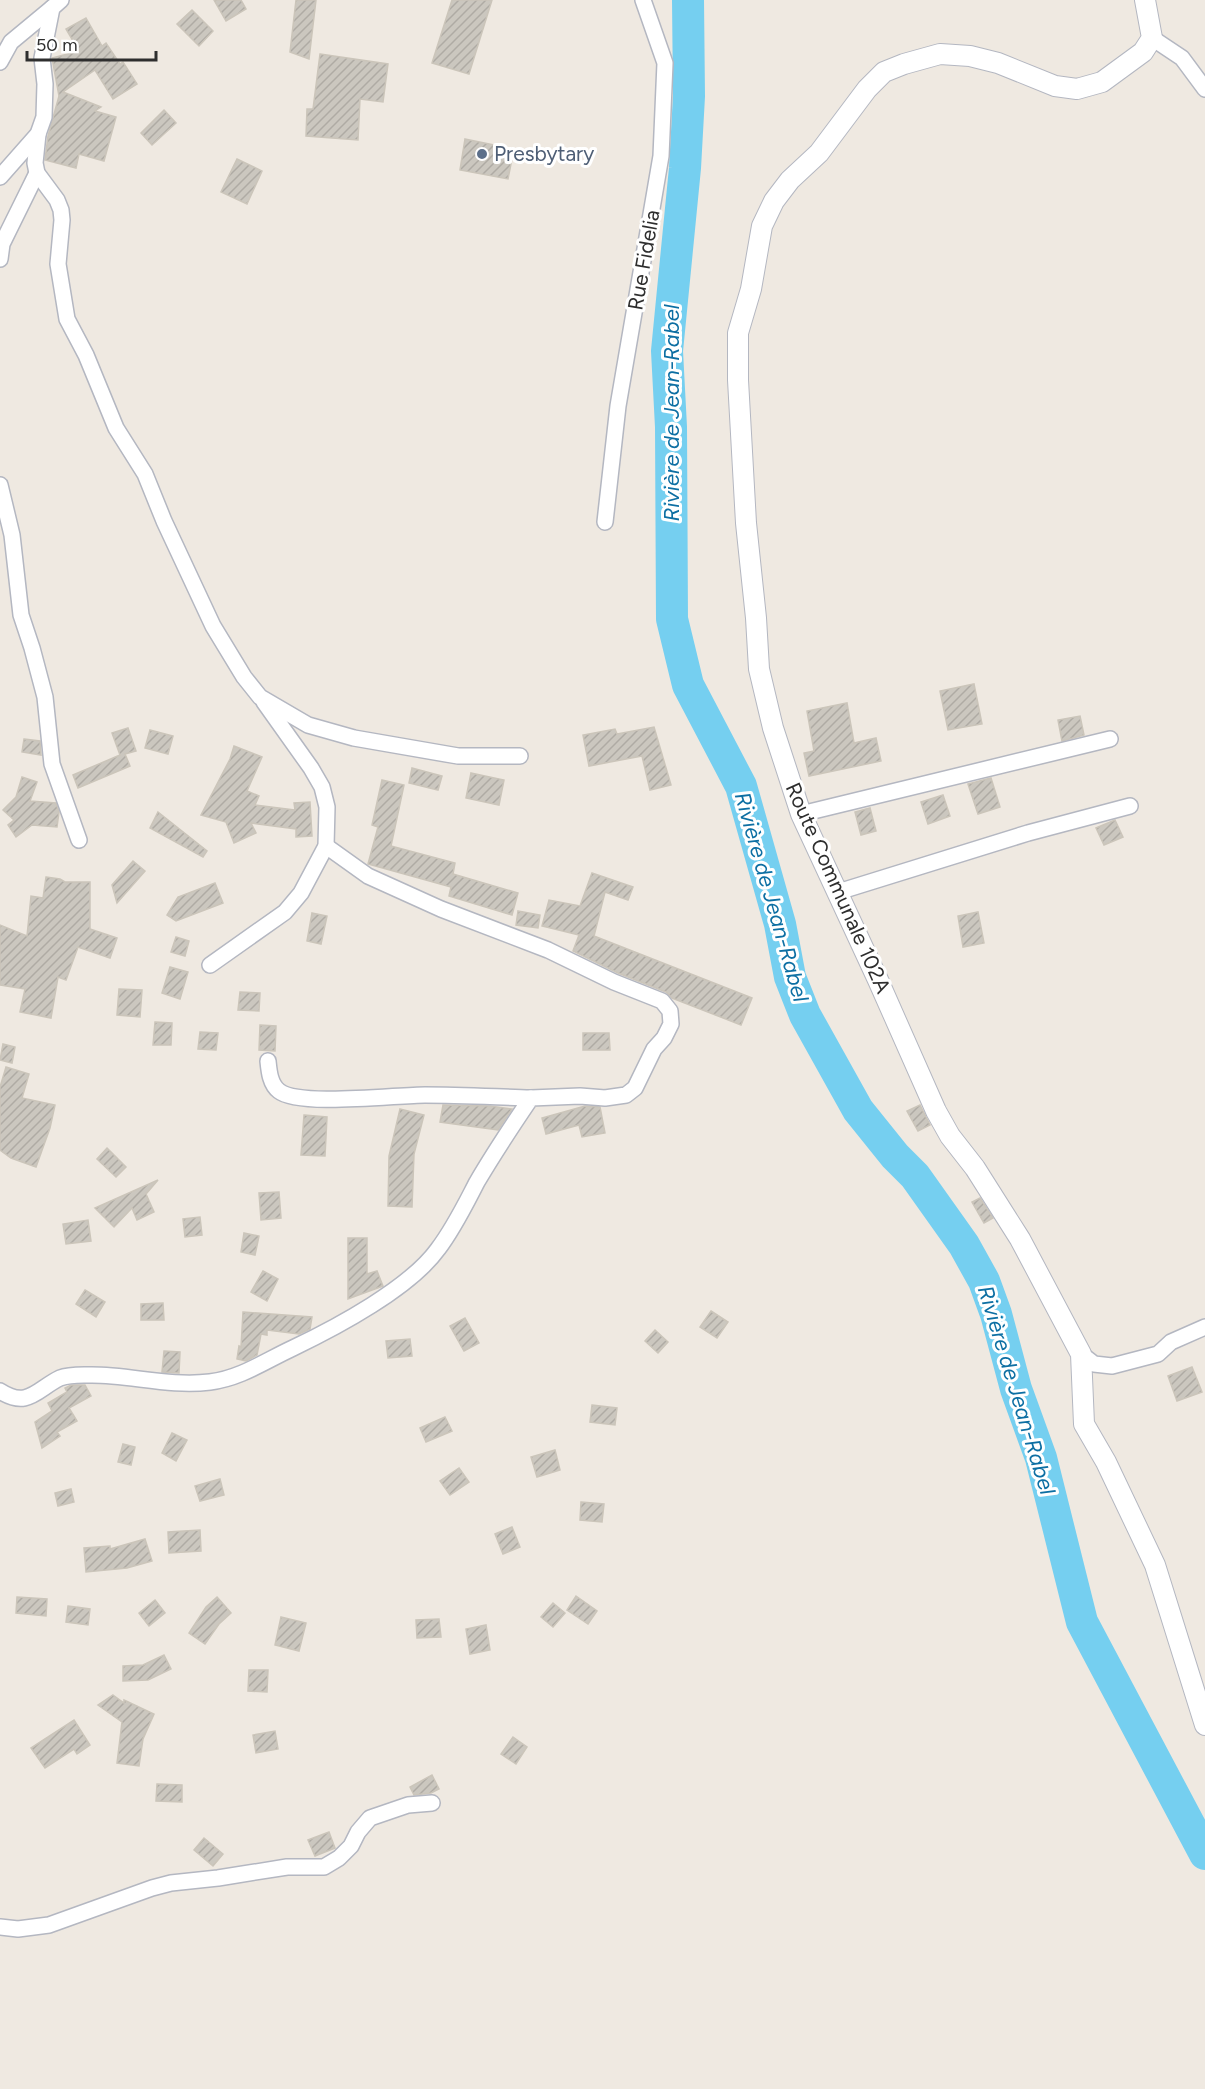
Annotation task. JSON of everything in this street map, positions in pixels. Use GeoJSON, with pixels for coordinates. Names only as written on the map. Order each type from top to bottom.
{"type":"FeatureCollection","features":[{"type":"Feature","properties":{"kind":"street","name":"Rue Fidelia"},"geometry":{"type":"LineString","coordinates":[[605,522],[618,406],[661,156],[665,63],[643,0]]}},
{"type":"Feature","properties":{"kind":"street"},"geometry":{"type":"LineString","coordinates":[[1145,0],[1152,38],[1182,58],[1205,89]]}},
{"type":"Feature","properties":{"kind":"street"},"geometry":{"type":"LineString","coordinates":[[0,62],[11,42],[57,4]]}},
{"type":"Feature","properties":{"kind":"street"},"geometry":{"type":"LineString","coordinates":[[0,259],[2,244],[36,173],[38,134],[44,117],[45,84],[42,58],[57,4]]}},
{"type":"Feature","properties":{"kind":"street","name":"Route Communale 102A"},"geometry":{"type":"LineString","coordinates":[[1152,38],[1143,52],[1102,82],[1077,89],[1055,86],[998,63],[970,56],[940,54],[884,72],[867,89],[819,153],[790,180],[774,201],[762,226],[751,289],[738,333],[738,380],[759,669],[773,728],[801,814],[936,1111],[950,1136],[975,1168],[1020,1239],[1081,1354],[1084,1424],[1106,1462],[1155,1564],[1205,1725]]}},
{"type":"Feature","properties":{"kind":"street"},"geometry":{"type":"LineString","coordinates":[[0,177],[38,134]]}},
{"type":"Feature","properties":{"kind":"street"},"geometry":{"type":"LineString","coordinates":[[36,173],[57,200],[61,210],[58,264],[67,319],[86,356],[116,428],[145,474],[164,521],[213,626],[244,677],[322,787],[327,807],[326,846],[301,893],[285,912],[210,965]]}},
{"type":"Feature","properties":{"kind":"street"},"geometry":{"type":"LineString","coordinates":[[0,485],[12,535],[21,615],[45,697],[52,764],[79,840]]}},
{"type":"Feature","properties":{"kind":"street"},"geometry":{"type":"LineString","coordinates":[[260,698],[308,725],[354,738],[458,756],[520,756]]}},
{"type":"Feature","properties":{"kind":"street"},"geometry":{"type":"LineString","coordinates":[[801,814],[1110,739]]}},
{"type":"Feature","properties":{"kind":"street"},"geometry":{"type":"LineString","coordinates":[[838,892],[1017,836],[1130,806]]}},
{"type":"Feature","properties":{"kind":"street"},"geometry":{"type":"LineString","coordinates":[[268,1061],[273,1084],[279,1092],[306,1097],[334,1099],[450,1095],[605,1098],[626,1095],[635,1088],[654,1048],[664,1038],[671,1024],[670,1011],[662,1001],[614,982],[548,950],[388,886],[368,876],[326,846]]}},
{"type":"Feature","properties":{"kind":"street"},"geometry":{"type":"LineString","coordinates":[[0,1391],[9,1397],[20,1399],[31,1397],[61,1378],[75,1375],[168,1382],[209,1382],[236,1376],[323,1334],[397,1287],[421,1269],[438,1250],[503,1140],[531,1098]]}},
{"type":"Feature","properties":{"kind":"street"},"geometry":{"type":"LineString","coordinates":[[1081,1354],[1094,1364],[1112,1366],[1158,1354],[1171,1342],[1205,1327]]}},
{"type":"Feature","properties":{"kind":"street"},"geometry":{"type":"LineString","coordinates":[[0,1927],[18,1929],[49,1925],[171,1883],[230,1877],[287,1867],[324,1867],[339,1858],[351,1846],[358,1832],[370,1818],[408,1806],[432,1803]]}},
{"type":"Feature","properties":{"kind":"building"},"geometry":{"type":"Polygon","coordinates":[[[214,0],[241,0],[246,9],[226,21],[214,0]]]}},
{"type":"Feature","properties":{"kind":"building"},"geometry":{"type":"Polygon","coordinates":[[[296,0],[316,0],[309,59],[290,52],[296,0]]]}},
{"type":"Feature","properties":{"kind":"building"},"geometry":{"type":"Polygon","coordinates":[[[452,0],[492,0],[469,74],[432,63],[452,0]]]}},
{"type":"Feature","properties":{"kind":"building"},"geometry":{"type":"Polygon","coordinates":[[[192,10],[213,31],[199,46],[177,24],[192,10]]]}},
{"type":"Feature","properties":{"kind":"building"},"geometry":{"type":"Polygon","coordinates":[[[86,18],[102,46],[106,43],[120,64],[123,62],[137,84],[113,99],[95,70],[63,92],[101,107],[95,111],[116,117],[104,161],[79,154],[76,168],[45,160],[48,136],[59,96],[52,58],[79,51],[66,29],[86,18]]]}},
{"type":"Feature","properties":{"kind":"building"},"geometry":{"type":"Polygon","coordinates":[[[320,54],[388,64],[383,102],[360,99],[358,140],[306,136],[307,109],[313,109],[320,54]]]}},
{"type":"Feature","properties":{"kind":"building"},"geometry":{"type":"Polygon","coordinates":[[[164,110],[176,123],[152,145],[141,133],[164,110]]]}},
{"type":"Feature","properties":{"kind":"building"},"geometry":{"type":"Polygon","coordinates":[[[465,139],[514,149],[508,179],[460,170],[465,139]]]}},
{"type":"Feature","properties":{"kind":"building"},"geometry":{"type":"Polygon","coordinates":[[[237,159],[262,171],[247,204],[221,192],[237,159]]]}},
{"type":"Feature","properties":{"kind":"building"},"geometry":{"type":"Polygon","coordinates":[[[974,684],[982,724],[948,730],[940,691],[974,684]]]}},
{"type":"Feature","properties":{"kind":"building"},"geometry":{"type":"Polygon","coordinates":[[[847,703],[854,743],[876,738],[881,761],[809,776],[804,753],[814,751],[807,711],[847,703]]]}},
{"type":"Feature","properties":{"kind":"building"},"geometry":{"type":"Polygon","coordinates":[[[1080,716],[1084,735],[1062,741],[1058,720],[1080,716]]]}},
{"type":"Feature","properties":{"kind":"building"},"geometry":{"type":"Polygon","coordinates":[[[654,727],[671,785],[650,790],[642,756],[589,766],[583,735],[615,729],[617,734],[654,727]]]}},
{"type":"Feature","properties":{"kind":"building"},"geometry":{"type":"Polygon","coordinates":[[[128,728],[136,751],[125,754],[130,766],[78,788],[73,775],[120,755],[112,733],[128,728]]]}},
{"type":"Feature","properties":{"kind":"building"},"geometry":{"type":"Polygon","coordinates":[[[150,730],[173,736],[168,754],[145,748],[150,730]]]}},
{"type":"Feature","properties":{"kind":"building"},"geometry":{"type":"Polygon","coordinates":[[[24,739],[40,741],[41,755],[22,752],[24,739]]]}},
{"type":"Feature","properties":{"kind":"building"},"geometry":{"type":"Polygon","coordinates":[[[234,746],[262,757],[247,791],[259,796],[255,805],[295,810],[294,803],[310,802],[312,836],[296,837],[296,829],[251,823],[256,833],[234,843],[226,822],[201,815],[230,759],[234,746]]]}},
{"type":"Feature","properties":{"kind":"building"},"geometry":{"type":"Polygon","coordinates":[[[412,768],[442,776],[438,790],[409,783],[412,768]]]}},
{"type":"Feature","properties":{"kind":"building"},"geometry":{"type":"Polygon","coordinates":[[[471,773],[504,780],[499,805],[466,798],[471,773]]]}},
{"type":"Feature","properties":{"kind":"building"},"geometry":{"type":"Polygon","coordinates":[[[22,777],[37,782],[30,801],[56,803],[59,812],[57,827],[32,825],[16,837],[8,825],[14,820],[3,810],[16,797],[22,777]]]}},
{"type":"Feature","properties":{"kind":"building"},"geometry":{"type":"Polygon","coordinates":[[[991,778],[1000,807],[978,814],[968,784],[991,778]]]}},
{"type":"Feature","properties":{"kind":"building"},"geometry":{"type":"Polygon","coordinates":[[[382,780],[404,785],[391,846],[455,863],[453,874],[518,893],[512,915],[449,896],[451,887],[368,864],[378,827],[372,825],[382,780]]]}},
{"type":"Feature","properties":{"kind":"building"},"geometry":{"type":"Polygon","coordinates":[[[943,795],[950,816],[928,824],[921,802],[943,795]]]}},
{"type":"Feature","properties":{"kind":"building"},"geometry":{"type":"Polygon","coordinates":[[[870,808],[876,831],[861,835],[855,812],[870,808]]]}},
{"type":"Feature","properties":{"kind":"building"},"geometry":{"type":"Polygon","coordinates":[[[158,812],[207,851],[203,857],[150,828],[158,812]]]}},
{"type":"Feature","properties":{"kind":"building"},"geometry":{"type":"Polygon","coordinates":[[[1115,820],[1123,837],[1104,845],[1096,828],[1115,820]]]}},
{"type":"Feature","properties":{"kind":"building"},"geometry":{"type":"Polygon","coordinates":[[[133,861],[145,871],[117,903],[112,885],[133,861]]]}},
{"type":"Feature","properties":{"kind":"building"},"geometry":{"type":"Polygon","coordinates":[[[592,873],[633,887],[628,900],[605,892],[594,936],[752,998],[741,1025],[672,998],[666,992],[618,973],[573,951],[579,935],[542,926],[549,900],[580,906],[592,873]]]}},
{"type":"Feature","properties":{"kind":"building"},"geometry":{"type":"Polygon","coordinates":[[[46,877],[65,882],[90,882],[90,929],[117,938],[110,958],[78,947],[66,980],[58,977],[51,1018],[20,1012],[25,989],[0,985],[0,925],[27,936],[31,896],[43,898],[46,877]]]}},
{"type":"Feature","properties":{"kind":"building"},"geometry":{"type":"Polygon","coordinates":[[[215,883],[223,903],[176,921],[167,915],[178,897],[215,883]]]}},
{"type":"Feature","properties":{"kind":"building"},"geometry":{"type":"Polygon","coordinates":[[[518,911],[540,915],[538,928],[516,925],[518,911]]]}},
{"type":"Feature","properties":{"kind":"building"},"geometry":{"type":"Polygon","coordinates":[[[978,912],[984,943],[963,947],[958,916],[978,912]]]}},
{"type":"Feature","properties":{"kind":"building"},"geometry":{"type":"Polygon","coordinates":[[[312,913],[327,916],[321,944],[307,941],[312,913]]]}},
{"type":"Feature","properties":{"kind":"building"},"geometry":{"type":"Polygon","coordinates":[[[176,937],[189,941],[185,956],[171,952],[176,937]]]}},
{"type":"Feature","properties":{"kind":"building"},"geometry":{"type":"Polygon","coordinates":[[[170,967],[188,972],[180,999],[162,993],[170,967]]]}},
{"type":"Feature","properties":{"kind":"building"},"geometry":{"type":"Polygon","coordinates":[[[119,989],[142,990],[140,1017],[117,1015],[119,989]]]}},
{"type":"Feature","properties":{"kind":"building"},"geometry":{"type":"Polygon","coordinates":[[[240,992],[260,993],[259,1011],[238,1010],[240,992]]]}},
{"type":"Feature","properties":{"kind":"building"},"geometry":{"type":"Polygon","coordinates":[[[155,1022],[172,1023],[171,1045],[153,1045],[155,1022]]]}},
{"type":"Feature","properties":{"kind":"building"},"geometry":{"type":"Polygon","coordinates":[[[260,1025],[276,1026],[275,1051],[259,1050],[260,1025]]]}},
{"type":"Feature","properties":{"kind":"building"},"geometry":{"type":"Polygon","coordinates":[[[200,1032],[218,1033],[216,1050],[198,1049],[200,1032]]]}},
{"type":"Feature","properties":{"kind":"building"},"geometry":{"type":"Polygon","coordinates":[[[583,1033],[609,1033],[610,1050],[583,1050],[583,1033]]]}},
{"type":"Feature","properties":{"kind":"building"},"geometry":{"type":"Polygon","coordinates":[[[3,1044],[15,1047],[12,1063],[0,1060],[3,1044]]]}},
{"type":"Feature","properties":{"kind":"building"},"geometry":{"type":"Polygon","coordinates":[[[6,1067],[29,1074],[22,1098],[55,1105],[50,1128],[36,1167],[11,1158],[0,1150],[0,1087],[6,1067]]]}},
{"type":"Feature","properties":{"kind":"building"},"geometry":{"type":"Polygon","coordinates":[[[443,1105],[512,1109],[498,1130],[440,1122],[443,1105]]]}},
{"type":"Feature","properties":{"kind":"building"},"geometry":{"type":"Polygon","coordinates":[[[920,1105],[930,1125],[918,1131],[907,1111],[920,1105]]]}},
{"type":"Feature","properties":{"kind":"building"},"geometry":{"type":"Polygon","coordinates":[[[585,1106],[600,1107],[605,1133],[582,1137],[579,1125],[546,1134],[542,1118],[585,1106]]]}},
{"type":"Feature","properties":{"kind":"building"},"geometry":{"type":"Polygon","coordinates":[[[400,1109],[424,1115],[414,1154],[412,1207],[388,1206],[389,1156],[400,1109]]]}},
{"type":"Feature","properties":{"kind":"building"},"geometry":{"type":"Polygon","coordinates":[[[304,1115],[327,1117],[325,1156],[301,1155],[304,1115]]]}},
{"type":"Feature","properties":{"kind":"building"},"geometry":{"type":"Polygon","coordinates":[[[107,1148],[126,1167],[116,1177],[97,1159],[107,1148]]]}},
{"type":"Feature","properties":{"kind":"building"},"geometry":{"type":"Polygon","coordinates":[[[158,1180],[146,1194],[154,1212],[137,1220],[132,1208],[114,1227],[95,1208],[158,1180]]]}},
{"type":"Feature","properties":{"kind":"building"},"geometry":{"type":"Polygon","coordinates":[[[279,1192],[281,1218],[261,1220],[259,1193],[279,1192]]]}},
{"type":"Feature","properties":{"kind":"building"},"geometry":{"type":"Polygon","coordinates":[[[980,1198],[993,1218],[984,1223],[972,1202],[980,1198]]]}},
{"type":"Feature","properties":{"kind":"building"},"geometry":{"type":"Polygon","coordinates":[[[200,1217],[202,1235],[185,1237],[183,1219],[200,1217]]]}},
{"type":"Feature","properties":{"kind":"building"},"geometry":{"type":"Polygon","coordinates":[[[88,1220],[91,1241],[66,1244],[63,1224],[88,1220]]]}},
{"type":"Feature","properties":{"kind":"building"},"geometry":{"type":"Polygon","coordinates":[[[244,1233],[259,1236],[255,1255],[241,1252],[244,1233]]]}},
{"type":"Feature","properties":{"kind":"building"},"geometry":{"type":"Polygon","coordinates":[[[348,1238],[367,1238],[367,1274],[377,1271],[383,1286],[348,1299],[348,1238]]]}},
{"type":"Feature","properties":{"kind":"building"},"geometry":{"type":"Polygon","coordinates":[[[263,1271],[278,1279],[267,1301],[251,1292],[263,1271]]]}},
{"type":"Feature","properties":{"kind":"building"},"geometry":{"type":"Polygon","coordinates":[[[85,1290],[105,1302],[96,1317],[76,1304],[85,1290]]]}},
{"type":"Feature","properties":{"kind":"building"},"geometry":{"type":"Polygon","coordinates":[[[163,1303],[164,1320],[141,1320],[141,1304],[163,1303]]]}},
{"type":"Feature","properties":{"kind":"building"},"geometry":{"type":"Polygon","coordinates":[[[711,1311],[728,1322],[717,1338],[700,1327],[711,1311]]]}},
{"type":"Feature","properties":{"kind":"building"},"geometry":{"type":"Polygon","coordinates":[[[243,1312],[312,1317],[310,1329],[299,1334],[267,1330],[267,1335],[261,1334],[257,1355],[246,1361],[237,1359],[239,1346],[241,1347],[243,1312]]]}},
{"type":"Feature","properties":{"kind":"building"},"geometry":{"type":"Polygon","coordinates":[[[465,1318],[479,1343],[464,1351],[450,1326],[465,1318]]]}},
{"type":"Feature","properties":{"kind":"building"},"geometry":{"type":"Polygon","coordinates":[[[655,1330],[668,1342],[658,1353],[645,1341],[655,1330]]]}},
{"type":"Feature","properties":{"kind":"building"},"geometry":{"type":"Polygon","coordinates":[[[410,1339],[412,1356],[388,1358],[386,1341],[410,1339]]]}},
{"type":"Feature","properties":{"kind":"building"},"geometry":{"type":"Polygon","coordinates":[[[164,1351],[180,1352],[179,1373],[162,1372],[164,1351]]]}},
{"type":"Feature","properties":{"kind":"building"},"geometry":{"type":"Polygon","coordinates":[[[1192,1367],[1202,1392],[1177,1401],[1168,1376],[1192,1367]]]}},
{"type":"Feature","properties":{"kind":"building"},"geometry":{"type":"Polygon","coordinates":[[[71,1385],[85,1385],[91,1396],[69,1408],[77,1421],[57,1432],[60,1436],[42,1448],[35,1422],[52,1411],[48,1403],[67,1392],[65,1388],[71,1385]]]}},
{"type":"Feature","properties":{"kind":"building"},"geometry":{"type":"Polygon","coordinates":[[[592,1405],[617,1408],[615,1425],[590,1422],[592,1405]]]}},
{"type":"Feature","properties":{"kind":"building"},"geometry":{"type":"Polygon","coordinates":[[[445,1417],[452,1431],[426,1442],[420,1428],[445,1417]]]}},
{"type":"Feature","properties":{"kind":"building"},"geometry":{"type":"Polygon","coordinates":[[[172,1433],[187,1440],[176,1461],[162,1453],[172,1433]]]}},
{"type":"Feature","properties":{"kind":"building"},"geometry":{"type":"Polygon","coordinates":[[[123,1444],[135,1447],[131,1465],[118,1462],[123,1444]]]}},
{"type":"Feature","properties":{"kind":"building"},"geometry":{"type":"Polygon","coordinates":[[[555,1450],[560,1470],[537,1477],[531,1457],[555,1450]]]}},
{"type":"Feature","properties":{"kind":"building"},"geometry":{"type":"Polygon","coordinates":[[[459,1468],[469,1482],[450,1495],[440,1481],[459,1468]]]}},
{"type":"Feature","properties":{"kind":"building"},"geometry":{"type":"Polygon","coordinates":[[[220,1479],[224,1495],[200,1501],[195,1486],[220,1479]]]}},
{"type":"Feature","properties":{"kind":"building"},"geometry":{"type":"Polygon","coordinates":[[[71,1489],[74,1502],[58,1506],[55,1493],[71,1489]]]}},
{"type":"Feature","properties":{"kind":"building"},"geometry":{"type":"Polygon","coordinates":[[[581,1502],[604,1504],[602,1522],[580,1520],[581,1502]]]}},
{"type":"Feature","properties":{"kind":"building"},"geometry":{"type":"Polygon","coordinates":[[[512,1527],[520,1547],[503,1554],[495,1534],[512,1527]]]}},
{"type":"Feature","properties":{"kind":"building"},"geometry":{"type":"Polygon","coordinates":[[[200,1530],[201,1551],[169,1553],[168,1532],[200,1530]]]}},
{"type":"Feature","properties":{"kind":"building"},"geometry":{"type":"Polygon","coordinates":[[[145,1539],[152,1561],[127,1568],[86,1572],[84,1548],[110,1546],[110,1549],[145,1539]]]}},
{"type":"Feature","properties":{"kind":"building"},"geometry":{"type":"Polygon","coordinates":[[[576,1596],[597,1611],[588,1624],[567,1610],[576,1596]]]}},
{"type":"Feature","properties":{"kind":"building"},"geometry":{"type":"Polygon","coordinates":[[[17,1597],[47,1599],[46,1616],[16,1613],[17,1597]]]}},
{"type":"Feature","properties":{"kind":"building"},"geometry":{"type":"Polygon","coordinates":[[[217,1597],[231,1613],[219,1624],[205,1644],[189,1633],[206,1607],[217,1597]]]}},
{"type":"Feature","properties":{"kind":"building"},"geometry":{"type":"Polygon","coordinates":[[[155,1600],[165,1613],[149,1626],[139,1613],[155,1600]]]}},
{"type":"Feature","properties":{"kind":"building"},"geometry":{"type":"Polygon","coordinates":[[[553,1603],[565,1613],[553,1627],[541,1617],[553,1603]]]}},
{"type":"Feature","properties":{"kind":"building"},"geometry":{"type":"Polygon","coordinates":[[[68,1606],[90,1609],[88,1625],[66,1622],[68,1606]]]}},
{"type":"Feature","properties":{"kind":"building"},"geometry":{"type":"Polygon","coordinates":[[[281,1617],[306,1623],[299,1651],[275,1645],[281,1617]]]}},
{"type":"Feature","properties":{"kind":"building"},"geometry":{"type":"Polygon","coordinates":[[[439,1619],[441,1637],[417,1638],[416,1620],[439,1619]]]}},
{"type":"Feature","properties":{"kind":"building"},"geometry":{"type":"Polygon","coordinates":[[[486,1625],[490,1650],[470,1654],[466,1629],[486,1625]]]}},
{"type":"Feature","properties":{"kind":"building"},"geometry":{"type":"Polygon","coordinates":[[[164,1655],[171,1669],[148,1680],[123,1681],[123,1666],[143,1665],[164,1655]]]}},
{"type":"Feature","properties":{"kind":"building"},"geometry":{"type":"Polygon","coordinates":[[[249,1670],[268,1670],[267,1692],[248,1691],[249,1670]]]}},
{"type":"Feature","properties":{"kind":"building"},"geometry":{"type":"Polygon","coordinates":[[[113,1695],[124,1703],[124,1700],[154,1714],[143,1739],[139,1766],[117,1763],[122,1722],[98,1705],[113,1695]]]}},
{"type":"Feature","properties":{"kind":"building"},"geometry":{"type":"Polygon","coordinates":[[[74,1720],[90,1745],[77,1754],[74,1749],[45,1768],[31,1748],[74,1720]]]}},
{"type":"Feature","properties":{"kind":"building"},"geometry":{"type":"Polygon","coordinates":[[[275,1731],[278,1749],[256,1753],[253,1735],[275,1731]]]}},
{"type":"Feature","properties":{"kind":"building"},"geometry":{"type":"Polygon","coordinates":[[[513,1737],[527,1747],[516,1764],[501,1754],[513,1737]]]}},
{"type":"Feature","properties":{"kind":"building"},"geometry":{"type":"Polygon","coordinates":[[[432,1775],[439,1789],[431,1793],[414,1795],[410,1787],[432,1775]]]}},
{"type":"Feature","properties":{"kind":"building"},"geometry":{"type":"Polygon","coordinates":[[[157,1784],[182,1785],[182,1802],[156,1801],[157,1784]]]}},
{"type":"Feature","properties":{"kind":"building"},"geometry":{"type":"Polygon","coordinates":[[[329,1832],[335,1848],[315,1856],[308,1840],[329,1832]]]}},
{"type":"Feature","properties":{"kind":"building"},"geometry":{"type":"Polygon","coordinates":[[[204,1838],[223,1854],[213,1866],[194,1850],[204,1838]]]}},
{"type":"Feature","properties":{"kind":"waterway","name":"Rivière de Jean-Rabel"},"geometry":{"type":"LineString","coordinates":[[688,0],[689,96],[685,168],[667,351],[671,427],[672,619],[688,685],[741,786],[780,924],[790,977],[805,1015],[858,1110],[895,1156],[915,1176],[964,1245],[984,1281],[996,1314],[1016,1389],[1041,1458],[1082,1622],[1205,1854]]}},
{"type":"Feature","properties":{"kind":"place","name":"Presbytary"},"geometry":{"type":"Point","coordinates":[482,154]}}]}
